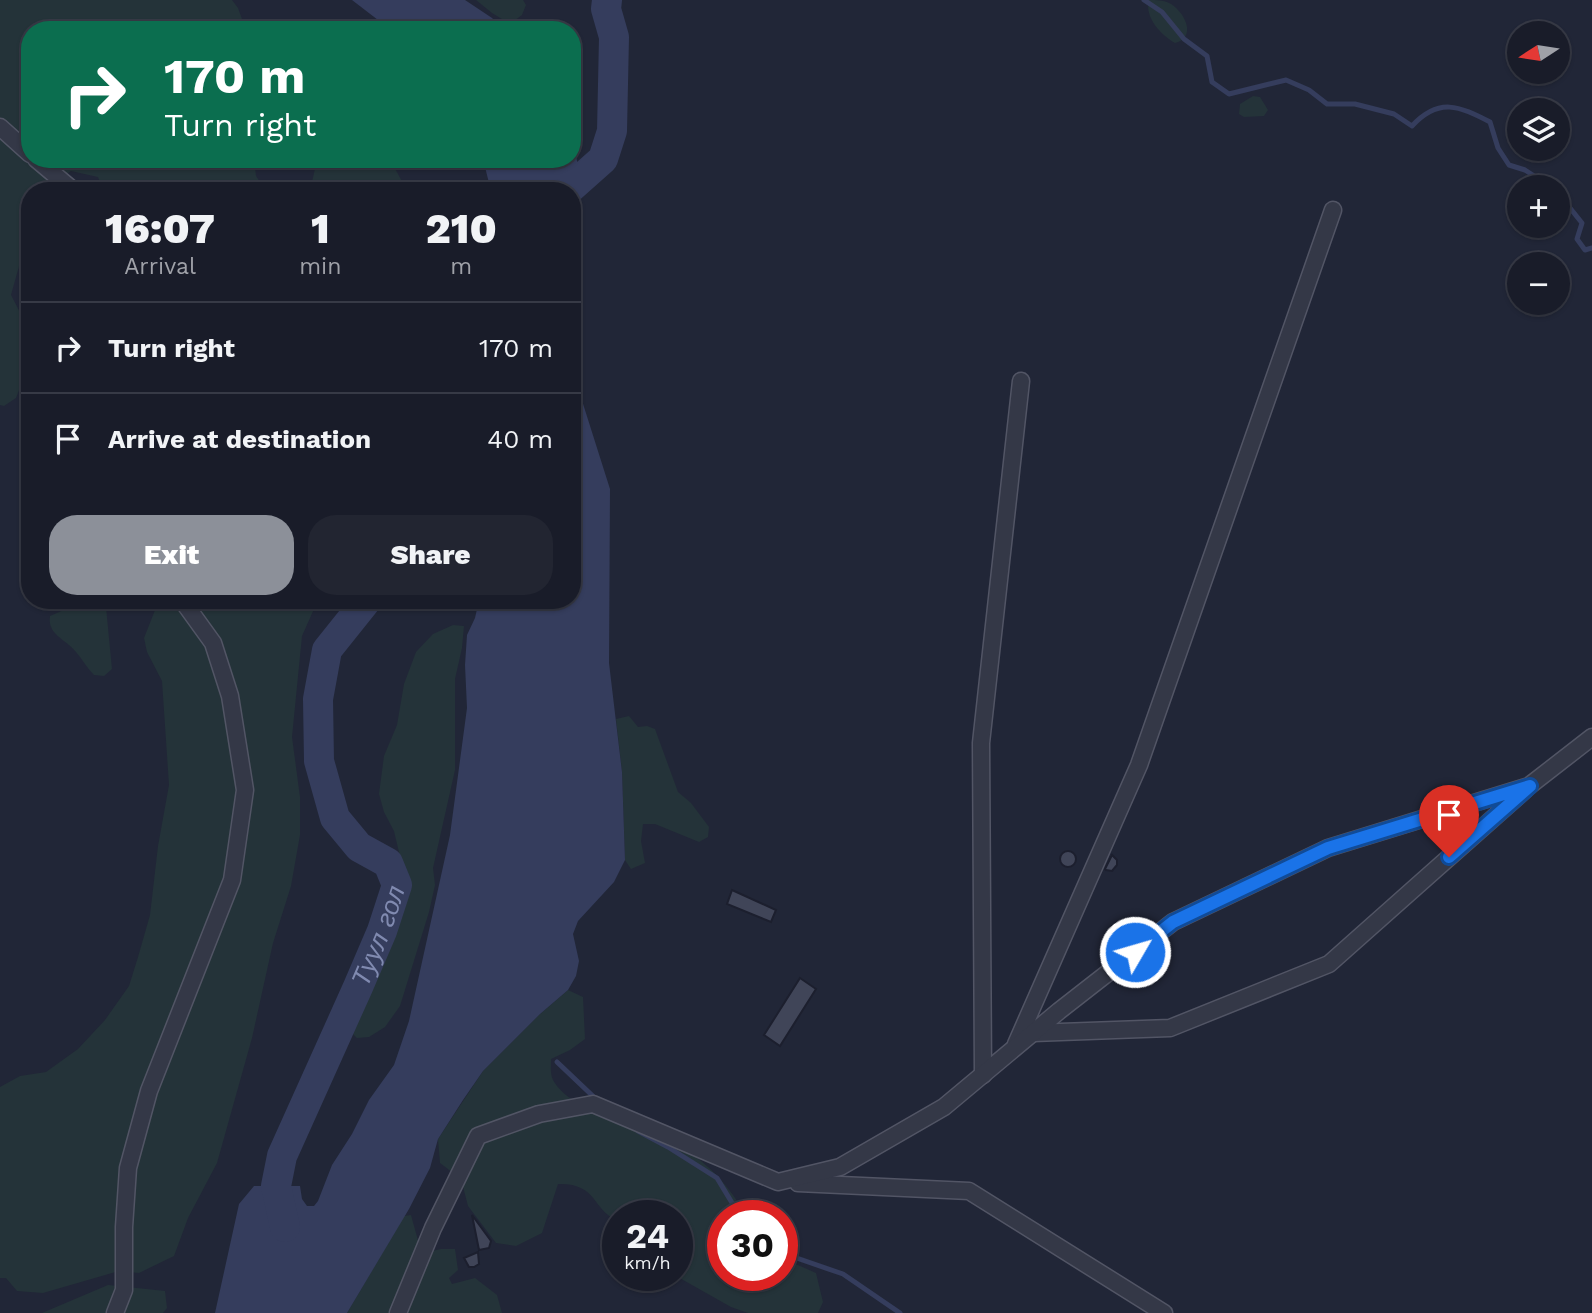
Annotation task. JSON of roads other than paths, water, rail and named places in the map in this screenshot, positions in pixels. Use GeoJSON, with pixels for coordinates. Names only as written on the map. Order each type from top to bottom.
{"type":"FeatureCollection","features":[{"type":"Feature","properties":{"kind":"street"},"geometry":{"type":"LineString","coordinates":[[0,127],[21,146]]}},
{"type":"Feature","properties":{"kind":"street"},"geometry":{"type":"LineString","coordinates":[[47,168],[63,182]]}},
{"type":"Feature","properties":{"kind":"street"},"geometry":{"type":"LineString","coordinates":[[1014,1049],[1139,765],[1333,210]]}},
{"type":"Feature","properties":{"kind":"street"},"geometry":{"type":"LineString","coordinates":[[983,1075],[981,743],[1021,381]]}},
{"type":"Feature","properties":{"kind":"street"},"geometry":{"type":"LineString","coordinates":[[115,1313],[124,1290],[128,1168],[149,1091],[232,880],[245,790],[230,696],[213,643],[188,609]]}},
{"type":"Feature","properties":{"kind":"street"},"geometry":{"type":"LineString","coordinates":[[1033,1033],[1170,1028],[1329,964],[1530,786],[1592,737]]}},
{"type":"Feature","properties":{"kind":"street"},"geometry":{"type":"LineString","coordinates":[[778,1182],[840,1167],[944,1107],[1173,922],[1328,848],[1530,786]]}},
{"type":"Feature","properties":{"kind":"street"},"geometry":{"type":"LineString","coordinates":[[397,1313],[433,1228],[478,1136],[539,1114],[593,1104],[778,1182],[969,1191],[1164,1313]]}},
{"type":"Feature","properties":{"kind":"water"},"geometry":{"type":"Polygon","coordinates":[[[352,0],[465,0],[495,21],[379,21],[352,0]]]}},
{"type":"Feature","properties":{"kind":"water"},"geometry":{"type":"Polygon","coordinates":[[[485,168],[577,168],[578,182],[489,182],[485,168]]]}},
{"type":"Feature","properties":{"kind":"water"},"geometry":{"type":"Polygon","coordinates":[[[581,397],[610,489],[609,663],[622,772],[625,860],[614,882],[578,921],[573,934],[579,961],[576,976],[568,990],[483,1071],[463,1100],[438,1139],[430,1168],[409,1209],[347,1313],[215,1313],[239,1204],[254,1186],[300,1186],[302,1199],[307,1206],[314,1206],[332,1165],[369,1100],[394,1065],[409,1021],[450,835],[467,708],[467,635],[477,609],[581,609],[581,397]]]}},
{"type":"Feature","properties":{"kind":"waterway"},"geometry":{"type":"LineString","coordinates":[[577,182],[603,159],[612,131],[614,37],[606,9],[607,0]]}},
{"type":"Feature","properties":{"kind":"waterway"},"geometry":{"type":"LineString","coordinates":[[1144,0],[1162,12],[1184,39],[1207,56],[1212,82],[1229,94],[1286,80],[1309,90],[1327,104],[1355,104],[1394,114],[1412,126],[1431,111],[1450,107],[1459,109],[1490,122],[1498,148],[1509,165],[1533,175]]}},
{"type":"Feature","properties":{"kind":"waterway"},"geometry":{"type":"LineString","coordinates":[[1570,208],[1582,223],[1577,239],[1585,250],[1592,248]]}},
{"type":"Feature","properties":{"kind":"waterway","name":"Туул гол"},"geometry":{"type":"LineString","coordinates":[[285,1227],[276,1186],[282,1156],[382,931],[397,885],[388,863],[359,847],[335,818],[319,761],[318,699],[327,650],[360,609]]}},
{"type":"Feature","properties":{"kind":"waterway"},"geometry":{"type":"LineString","coordinates":[[557,1062],[597,1100]]}},
{"type":"Feature","properties":{"kind":"waterway"},"geometry":{"type":"LineString","coordinates":[[638,1131],[717,1178],[730,1200]]}},
{"type":"Feature","properties":{"kind":"waterway"},"geometry":{"type":"LineString","coordinates":[[798,1258],[843,1274],[900,1313]]}}]}
